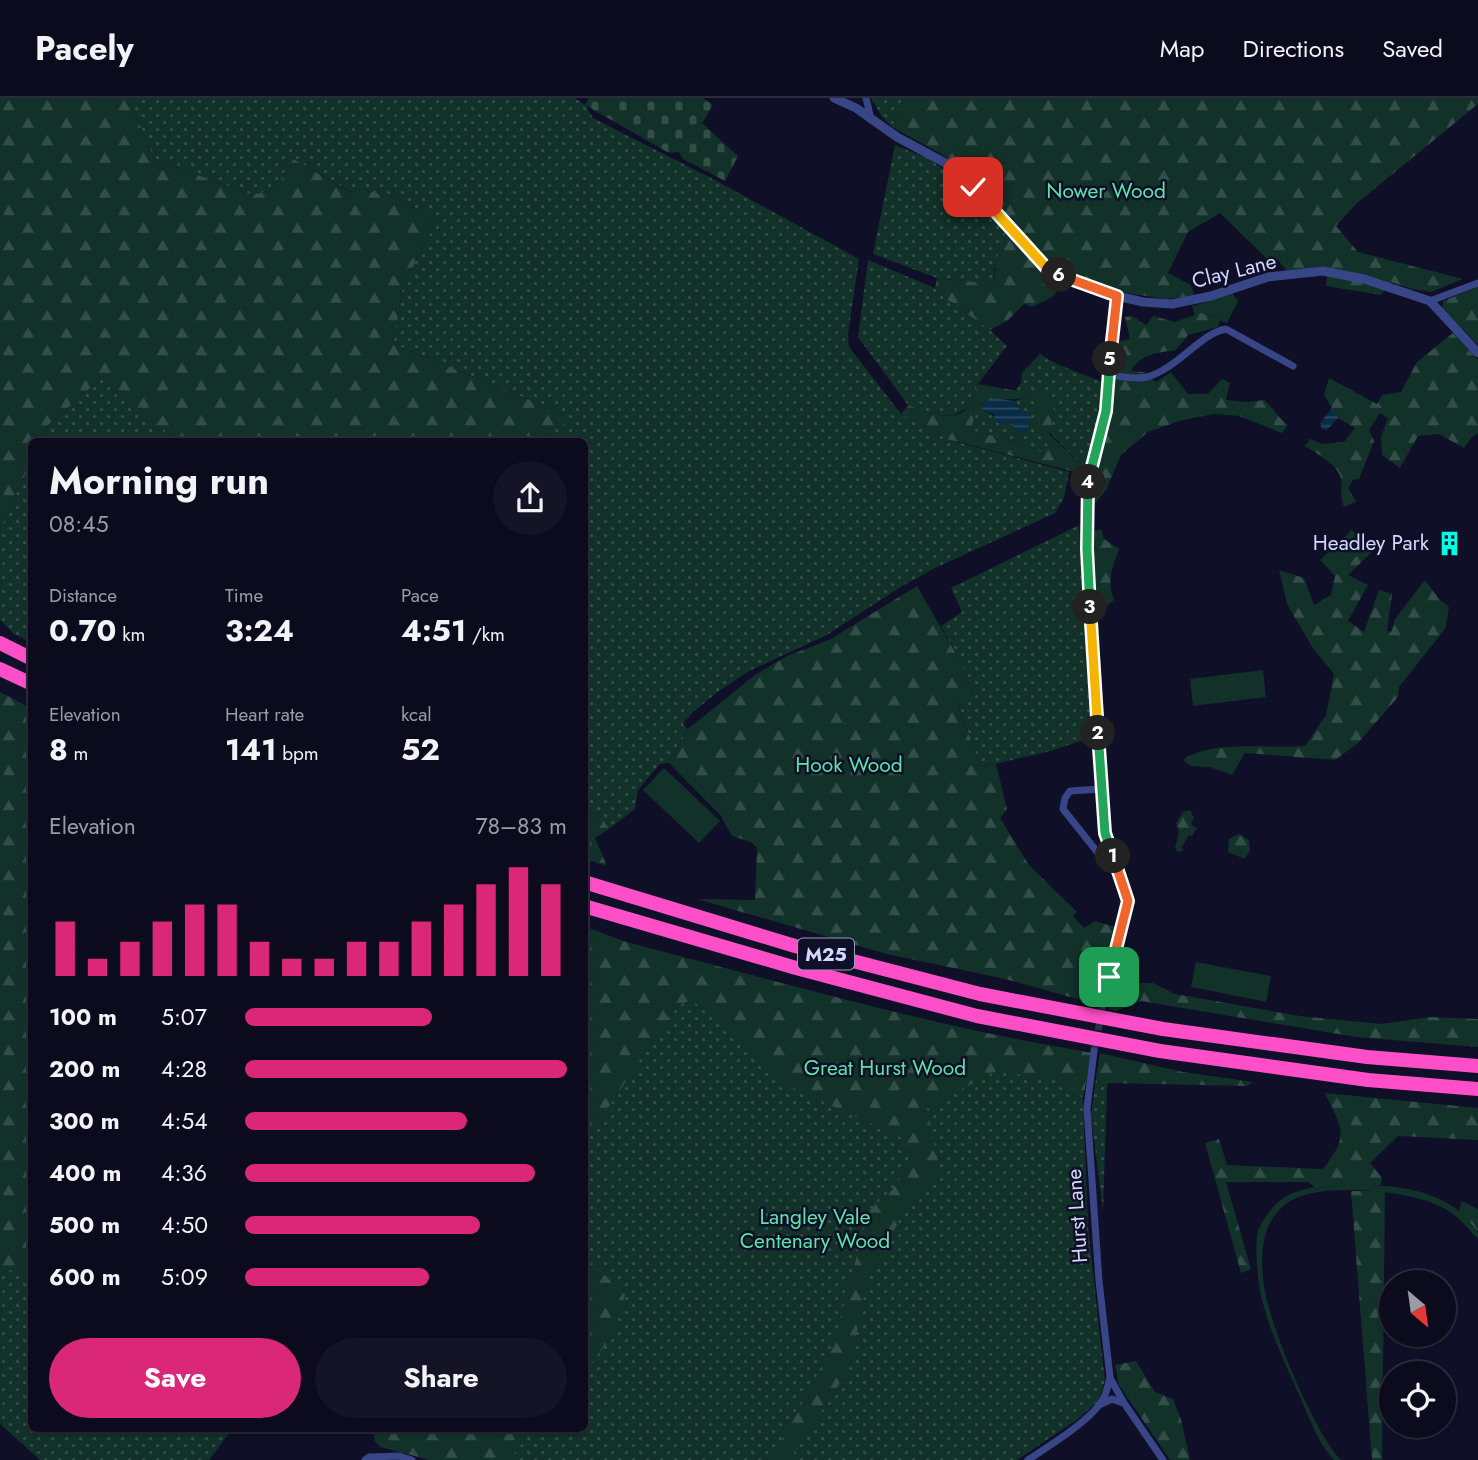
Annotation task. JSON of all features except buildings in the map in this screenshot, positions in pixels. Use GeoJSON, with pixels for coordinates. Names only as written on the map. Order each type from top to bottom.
{"type":"FeatureCollection","features":[{"type":"Feature","properties":{"kind":"highway"},"geometry":{"type":"LineString","coordinates":[[0,643],[28,657]]}},
{"type":"Feature","properties":{"kind":"highway"},"geometry":{"type":"LineString","coordinates":[[0,669],[28,682]]}},
{"type":"Feature","properties":{"kind":"highway","name":"M25"},"geometry":{"type":"LineString","coordinates":[[588,883],[795,946],[980,994],[1163,1029],[1367,1057],[1478,1066]]}},
{"type":"Feature","properties":{"kind":"highway","name":"M25"},"geometry":{"type":"LineString","coordinates":[[588,907],[782,964],[977,1016],[1160,1051],[1368,1080],[1478,1089]]}},
{"type":"Feature","properties":{"kind":"street"},"geometry":{"type":"LineString","coordinates":[[866,98],[871,118]]}},
{"type":"Feature","properties":{"kind":"street","name":"Clay Lane"},"geometry":{"type":"LineString","coordinates":[[843,99],[897,137],[949,166],[973,187],[1051,273],[1117,296],[1143,302],[1172,304],[1211,296],[1268,277],[1324,271],[1364,279],[1430,301]]}},
{"type":"Feature","properties":{"kind":"street"},"geometry":{"type":"LineString","coordinates":[[1478,283],[1430,301],[1478,353]]}},
{"type":"Feature","properties":{"kind":"street"},"geometry":{"type":"LineString","coordinates":[[1103,1005],[1128,901],[1105,833],[1087,549],[1087,496],[1088,480],[1106,411],[1117,296]]}},
{"type":"Feature","properties":{"kind":"street"},"geometry":{"type":"LineString","coordinates":[[1109,375],[1146,377],[1172,366],[1215,331],[1226,329],[1293,366]]}},
{"type":"Feature","properties":{"kind":"street"},"geometry":{"type":"LineString","coordinates":[[1101,789],[1070,791],[1065,798],[1063,809],[1106,863],[1118,872]]}},
{"type":"Feature","properties":{"kind":"street","name":"Hurst Lane"},"geometry":{"type":"LineString","coordinates":[[1094,1051],[1087,1108],[1098,1281],[1110,1377]]}},
{"type":"Feature","properties":{"kind":"street"},"geometry":{"type":"LineString","coordinates":[[1110,1377],[1124,1403],[1163,1460]]}},
{"type":"Feature","properties":{"kind":"street"},"geometry":{"type":"LineString","coordinates":[[1099,1405],[1106,1393],[1110,1377]]}},
{"type":"Feature","properties":{"kind":"street"},"geometry":{"type":"LineString","coordinates":[[1028,1460],[1061,1438],[1099,1405],[1112,1399],[1124,1403]]}},
{"type":"Feature","properties":{"kind":"street"},"geometry":{"type":"LineString","coordinates":[[365,1460],[369,1457],[399,1456],[412,1460]]}},
{"type":"Feature","properties":{"kind":"green space"},"geometry":{"type":"Polygon","coordinates":[[[0,98],[129,98],[154,159],[252,195],[271,190],[280,184],[290,157],[352,193],[358,188],[396,198],[431,217],[434,226],[403,286],[393,344],[562,413],[571,420],[540,438],[174,438],[103,377],[49,424],[42,438],[28,438],[28,468],[0,529],[0,98]]]}},
{"type":"Feature","properties":{"kind":"green space"},"geometry":{"type":"Polygon","coordinates":[[[129,98],[575,98],[585,105],[593,118],[715,180],[859,259],[848,334],[849,347],[901,414],[953,441],[1069,472],[1064,498],[1055,513],[933,569],[827,635],[749,671],[719,691],[683,724],[688,729],[669,763],[660,764],[638,790],[635,809],[609,829],[599,814],[588,811],[588,438],[540,438],[570,420],[562,413],[393,344],[403,286],[434,226],[431,217],[396,198],[358,188],[353,193],[290,157],[280,184],[271,190],[252,195],[154,159],[129,98]]]}},
{"type":"Feature","properties":{"kind":"green space"},"geometry":{"type":"Polygon","coordinates":[[[589,98],[703,98],[713,105],[702,123],[738,156],[725,181],[683,159],[679,152],[669,153],[585,105],[589,98]]]}},
{"type":"Feature","properties":{"kind":"green space"},"geometry":{"type":"Polygon","coordinates":[[[871,98],[904,98],[892,127],[882,117],[871,98]]]}},
{"type":"Feature","properties":{"kind":"green space","name":"Nower Wood"},"geometry":{"type":"Polygon","coordinates":[[[904,98],[1478,98],[1478,104],[1356,204],[1336,226],[1358,252],[1463,279],[1431,292],[1391,282],[1381,295],[1326,286],[1328,269],[1286,270],[1278,260],[1268,260],[1220,213],[1188,232],[1168,273],[1191,285],[1194,296],[1166,299],[1114,291],[1071,275],[1052,297],[1032,307],[1024,304],[1007,321],[990,330],[945,298],[935,288],[937,278],[995,284],[998,252],[1012,225],[970,178],[943,155],[892,127],[904,98]]]}},
{"type":"Feature","properties":{"kind":"green space"},"geometry":{"type":"Polygon","coordinates":[[[895,145],[927,158],[950,173],[1006,232],[994,269],[995,284],[937,278],[873,254],[895,145]]]}},
{"type":"Feature","properties":{"kind":"green space"},"geometry":{"type":"Polygon","coordinates":[[[868,260],[935,288],[1007,346],[978,384],[969,407],[954,415],[937,416],[908,405],[858,337],[868,260]]]}},
{"type":"Feature","properties":{"kind":"green space"},"geometry":{"type":"Polygon","coordinates":[[[1478,287],[1478,345],[1442,308],[1443,301],[1478,287]]]}},
{"type":"Feature","properties":{"kind":"green space"},"geometry":{"type":"Polygon","coordinates":[[[1232,293],[1238,301],[1227,323],[1200,312],[1200,304],[1232,293]]]}},
{"type":"Feature","properties":{"kind":"green space"},"geometry":{"type":"Polygon","coordinates":[[[1200,304],[1200,312],[1220,320],[1218,327],[1188,335],[1176,350],[1145,357],[1131,371],[1144,372],[1156,382],[1171,372],[1188,394],[1208,394],[1222,379],[1230,383],[1226,400],[1264,400],[1288,425],[1282,433],[1239,416],[1214,414],[1183,420],[1148,432],[1121,455],[1106,490],[1092,507],[1092,487],[1110,406],[1111,387],[1117,370],[1116,342],[1130,339],[1125,317],[1132,316],[1146,325],[1153,316],[1175,322],[1195,315],[1192,306],[1200,304]]]}},
{"type":"Feature","properties":{"kind":"green space"},"geometry":{"type":"Polygon","coordinates":[[[1453,333],[1478,360],[1478,433],[1464,448],[1439,434],[1418,436],[1400,468],[1382,455],[1381,437],[1388,418],[1380,413],[1369,430],[1374,441],[1359,479],[1353,480],[1348,488],[1356,502],[1344,507],[1336,469],[1305,446],[1310,439],[1322,444],[1344,442],[1355,428],[1338,418],[1324,395],[1329,378],[1377,404],[1382,395],[1401,392],[1417,362],[1453,333]]]}},
{"type":"Feature","properties":{"kind":"green space"},"geometry":{"type":"Polygon","coordinates":[[[1040,354],[1105,383],[1092,460],[1082,465],[1049,432],[1054,410],[1016,390],[1021,383],[1022,373],[1040,354]]]}},
{"type":"Feature","properties":{"kind":"green space"},"geometry":{"type":"Polygon","coordinates":[[[103,376],[174,438],[42,438],[49,424],[103,376]]]}},
{"type":"Feature","properties":{"kind":"green space"},"geometry":{"type":"Polygon","coordinates":[[[978,384],[1031,392],[1045,398],[1054,410],[1049,434],[1082,465],[1092,460],[1086,475],[947,439],[901,414],[908,405],[940,415],[956,415],[969,406],[978,384]],[[1027,397],[984,402],[972,413],[974,418],[971,430],[1020,443],[1041,452],[1051,449],[1037,433],[1036,402],[1027,397]]]}},
{"type":"Feature","properties":{"kind":"green space"},"geometry":{"type":"Polygon","coordinates":[[[1027,397],[1036,402],[1037,414],[1051,450],[1041,452],[1020,443],[971,430],[974,418],[972,413],[978,405],[983,403],[983,411],[1014,425],[1021,411],[1014,401],[1027,397]]]}},
{"type":"Feature","properties":{"kind":"green space"},"geometry":{"type":"Polygon","coordinates":[[[28,468],[28,641],[14,634],[0,620],[0,529],[28,468]]]}},
{"type":"Feature","properties":{"kind":"green space"},"geometry":{"type":"Polygon","coordinates":[[[1079,525],[1093,737],[1047,752],[981,767],[957,702],[973,694],[960,661],[941,626],[962,612],[951,588],[1079,525]]]}},
{"type":"Feature","properties":{"kind":"green space"},"geometry":{"type":"Polygon","coordinates":[[[1101,529],[1104,539],[1119,549],[1111,574],[1114,600],[1100,611],[1095,604],[1091,532],[1101,529]]]}},
{"type":"Feature","properties":{"kind":"green space"},"geometry":{"type":"Polygon","coordinates":[[[1352,530],[1367,546],[1335,576],[1320,560],[1352,530]]]}},
{"type":"Feature","properties":{"kind":"green space"},"geometry":{"type":"Polygon","coordinates":[[[1367,546],[1373,551],[1348,575],[1368,585],[1348,621],[1364,632],[1379,590],[1392,594],[1387,631],[1391,632],[1395,619],[1425,580],[1439,599],[1449,607],[1445,629],[1399,687],[1398,697],[1357,744],[1335,760],[1245,753],[1232,775],[1210,767],[1191,766],[1183,760],[1195,753],[1225,747],[1305,746],[1326,715],[1334,674],[1312,647],[1287,604],[1279,570],[1304,578],[1314,605],[1331,595],[1335,576],[1367,546]]]}},
{"type":"Feature","properties":{"kind":"green space","name":"Hook Wood"},"geometry":{"type":"Polygon","coordinates":[[[917,586],[960,661],[973,694],[957,703],[981,767],[996,764],[1007,809],[1000,818],[1029,865],[1077,912],[1073,916],[1084,928],[1095,921],[1115,927],[1104,965],[1099,1005],[1005,979],[887,954],[697,899],[755,900],[757,848],[751,842],[732,836],[721,816],[669,763],[688,729],[755,675],[787,656],[829,640],[917,586]]]}},
{"type":"Feature","properties":{"kind":"green space"},"geometry":{"type":"Polygon","coordinates":[[[1263,670],[1266,697],[1193,706],[1190,679],[1263,670]]]}},
{"type":"Feature","properties":{"kind":"green space"},"geometry":{"type":"Polygon","coordinates":[[[0,692],[28,706],[28,1274],[0,1268],[0,692]]]}},
{"type":"Feature","properties":{"kind":"green space"},"geometry":{"type":"Polygon","coordinates":[[[28,713],[28,1432],[230,1432],[209,1460],[40,1460],[0,1424],[0,750],[28,713]]]}},
{"type":"Feature","properties":{"kind":"green space"},"geometry":{"type":"Polygon","coordinates":[[[664,768],[720,821],[699,843],[643,790],[664,768]]]}},
{"type":"Feature","properties":{"kind":"green space"},"geometry":{"type":"Polygon","coordinates":[[[1190,810],[1194,818],[1191,824],[1197,828],[1181,848],[1184,850],[1178,852],[1175,848],[1179,832],[1176,823],[1183,812],[1190,810]]]}},
{"type":"Feature","properties":{"kind":"green space"},"geometry":{"type":"Polygon","coordinates":[[[588,811],[599,814],[609,829],[595,838],[607,866],[588,860],[588,811]]]}},
{"type":"Feature","properties":{"kind":"green space"},"geometry":{"type":"Polygon","coordinates":[[[1239,834],[1249,840],[1250,850],[1245,859],[1228,852],[1229,839],[1239,834]]]}},
{"type":"Feature","properties":{"kind":"green space","name":"Langley Vale Centenary Wood"},"geometry":{"type":"Polygon","coordinates":[[[588,928],[626,942],[858,1003],[974,1030],[1092,1053],[1083,1097],[1088,1227],[1105,1381],[1098,1401],[1078,1419],[1017,1460],[430,1460],[381,1447],[375,1441],[382,1432],[588,1432],[588,928]]]}},
{"type":"Feature","properties":{"kind":"green space","name":"Great Hurst Wood"},"geometry":{"type":"Polygon","coordinates":[[[588,928],[626,942],[858,1003],[974,1030],[1092,1053],[1083,1097],[1065,1081],[996,1071],[927,1108],[940,1170],[910,1200],[867,1281],[850,1367],[790,1460],[764,1460],[781,1442],[834,1343],[869,1210],[892,1190],[913,1159],[902,1138],[789,1086],[692,1000],[676,1006],[588,1138],[588,928]]]}},
{"type":"Feature","properties":{"kind":"green space"},"geometry":{"type":"Polygon","coordinates":[[[1196,962],[1271,976],[1266,1002],[1191,987],[1196,962]]]}},
{"type":"Feature","properties":{"kind":"green space"},"geometry":{"type":"Polygon","coordinates":[[[1113,983],[1153,983],[1175,994],[1300,1016],[1381,1024],[1430,1017],[1478,1019],[1478,1047],[1356,1037],[1141,1001],[1116,1011],[1108,1009],[1113,983]]]}},
{"type":"Feature","properties":{"kind":"green space"},"geometry":{"type":"Polygon","coordinates":[[[1100,1053],[1183,1072],[1253,1082],[1247,1086],[1108,1083],[1107,1090],[1096,1078],[1100,1053]]]}},
{"type":"Feature","properties":{"kind":"green space"},"geometry":{"type":"Polygon","coordinates":[[[1096,1078],[1107,1090],[1103,1211],[1091,1116],[1096,1078]]]}},
{"type":"Feature","properties":{"kind":"green space"},"geometry":{"type":"Polygon","coordinates":[[[1325,1093],[1478,1108],[1478,1140],[1398,1136],[1370,1163],[1382,1178],[1381,1185],[1314,1187],[1309,1182],[1226,1182],[1251,1269],[1241,1273],[1205,1143],[1219,1139],[1227,1165],[1323,1169],[1340,1140],[1339,1124],[1325,1093]]]}},
{"type":"Feature","properties":{"kind":"green space"},"geometry":{"type":"Polygon","coordinates":[[[1320,1186],[1398,1187],[1437,1198],[1464,1216],[1478,1232],[1478,1239],[1447,1210],[1414,1197],[1393,1193],[1347,1190],[1307,1194],[1289,1202],[1272,1220],[1264,1238],[1262,1256],[1269,1309],[1307,1404],[1330,1446],[1341,1460],[1334,1460],[1315,1431],[1271,1328],[1260,1289],[1257,1235],[1272,1208],[1293,1193],[1320,1186]]]}},
{"type":"Feature","properties":{"kind":"green space"},"geometry":{"type":"Polygon","coordinates":[[[1351,1191],[1385,1191],[1384,1270],[1379,1270],[1379,1348],[1383,1348],[1383,1361],[1379,1361],[1379,1438],[1382,1438],[1382,1460],[1372,1460],[1351,1191]]]}},
{"type":"Feature","properties":{"kind":"green space"},"geometry":{"type":"Polygon","coordinates":[[[1462,1201],[1478,1209],[1478,1232],[1459,1211],[1462,1201]]]}},
{"type":"Feature","properties":{"kind":"green space"},"geometry":{"type":"Polygon","coordinates":[[[588,1259],[625,1295],[609,1341],[588,1366],[588,1259]]]}},
{"type":"Feature","properties":{"kind":"green space"},"geometry":{"type":"Polygon","coordinates":[[[1136,1361],[1155,1392],[1173,1399],[1181,1419],[1190,1460],[1170,1460],[1119,1385],[1115,1365],[1136,1361]]]}},
{"type":"Feature","properties":{"kind":"green space"},"geometry":{"type":"Polygon","coordinates":[[[374,1432],[532,1432],[509,1460],[430,1460],[381,1447],[375,1441],[374,1432]]]}},
{"type":"Feature","properties":{"kind":"water"},"geometry":{"type":"Polygon","coordinates":[[[993,398],[1014,401],[1021,411],[1027,412],[1031,417],[1027,431],[1018,433],[1010,422],[1002,425],[996,422],[994,414],[982,411],[983,403],[993,398]]]}},
{"type":"Feature","properties":{"kind":"water"},"geometry":{"type":"Polygon","coordinates":[[[1332,408],[1338,418],[1327,430],[1322,429],[1320,423],[1332,408]]]}},
{"type":"Feature","properties":{"kind":"tunnel"},"geometry":{"type":"LineString","coordinates":[[1094,1051],[1103,1005]]}},
{"type":"Feature","properties":{"kind":"place","name":"Headley Park"},"geometry":{"type":"Point","coordinates":[1449,543]}},
{"type":"Feature","properties":{"kind":"route"},"geometry":{"type":"LineString","coordinates":[[973,187],[1051,273],[1117,296],[1106,411],[1088,480],[1087,549],[1105,833],[1128,901],[1109,977]]}}]}
